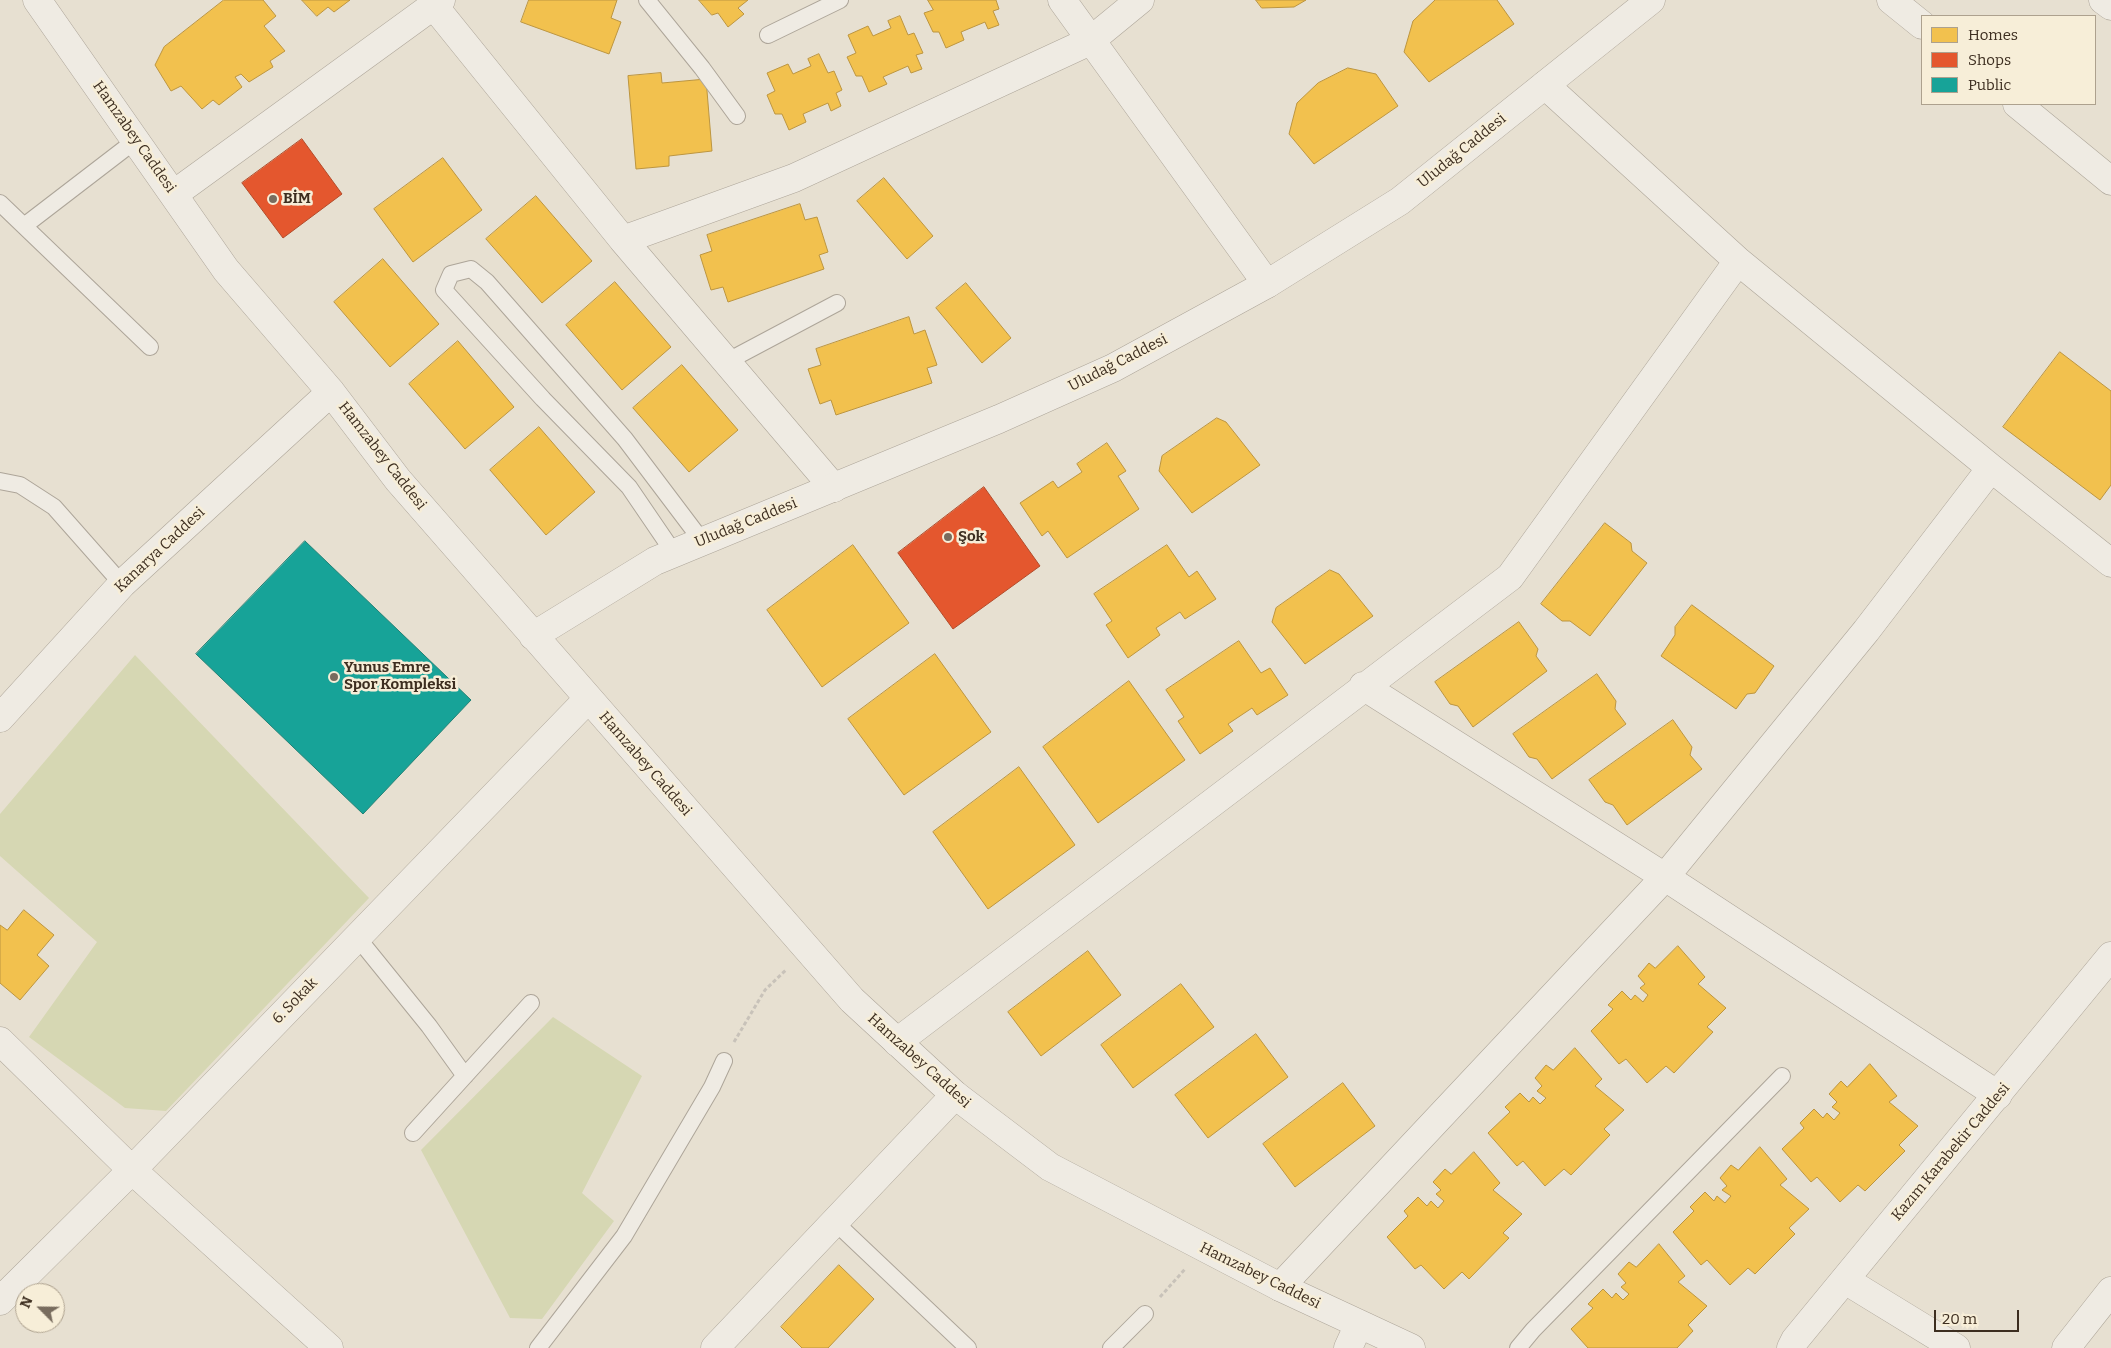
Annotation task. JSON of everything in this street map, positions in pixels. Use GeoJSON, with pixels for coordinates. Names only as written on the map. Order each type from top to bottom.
{"type":"FeatureCollection","features":[{"type":"Feature","properties":{"kind":"street","name":"Hamzabey Caddesi"},"geometry":{"type":"LineString","coordinates":[[37,0],[226,270],[331,392],[398,480],[852,1000],[955,1095],[1050,1168],[1280,1287],[1354,1336],[1411,1348]]}},
{"type":"Feature","properties":{"kind":"street"},"geometry":{"type":"LineString","coordinates":[[1062,0],[1267,284]]}},
{"type":"Feature","properties":{"kind":"street"},"geometry":{"type":"LineString","coordinates":[[623,240],[794,178],[1090,41],[1140,0]]}},
{"type":"Feature","properties":{"kind":"street","name":"Uludağ Caddesi"},"geometry":{"type":"LineString","coordinates":[[533,636],[655,561],[999,420],[1114,368],[1267,284],[1400,201],[1651,0]]}},
{"type":"Feature","properties":{"kind":"street"},"geometry":{"type":"LineString","coordinates":[[1892,0],[1921,24]]}},
{"type":"Feature","properties":{"kind":"street"},"geometry":{"type":"LineString","coordinates":[[2103,0],[2111,6]]}},
{"type":"Feature","properties":{"kind":"street"},"geometry":{"type":"LineString","coordinates":[[174,194],[437,3],[623,240],[834,488]]}},
{"type":"Feature","properties":{"kind":"street"},"geometry":{"type":"LineString","coordinates":[[1545,85],[1738,261],[1991,468],[2109,558]]}},
{"type":"Feature","properties":{"kind":"street"},"geometry":{"type":"LineString","coordinates":[[2018,105],[2111,181]]}},
{"type":"Feature","properties":{"kind":"street"},"geometry":{"type":"LineString","coordinates":[[897,1042],[1510,576],[1738,261]]}},
{"type":"Feature","properties":{"kind":"street","name":"Kanarya Caddesi"},"geometry":{"type":"LineString","coordinates":[[0,718],[122,584],[331,392]]}},
{"type":"Feature","properties":{"kind":"street"},"geometry":{"type":"LineString","coordinates":[[1280,1287],[1665,877],[1866,631],[1991,468]]}},
{"type":"Feature","properties":{"kind":"street"},"geometry":{"type":"LineString","coordinates":[[1363,686],[1665,877],[1998,1095]]}},
{"type":"Feature","properties":{"kind":"street","name":"6. Sokak"},"geometry":{"type":"LineString","coordinates":[[0,1301],[132,1170],[588,699]]}},
{"type":"Feature","properties":{"kind":"street","name":"Kazım Karabekir Caddesi"},"geometry":{"type":"LineString","coordinates":[[1791,1348],[2111,956]]}},
{"type":"Feature","properties":{"kind":"street"},"geometry":{"type":"LineString","coordinates":[[0,1041],[132,1170],[329,1348]]}},
{"type":"Feature","properties":{"kind":"street"},"geometry":{"type":"LineString","coordinates":[[715,1348],[836,1223],[955,1095]]}},
{"type":"Feature","properties":{"kind":"street"},"geometry":{"type":"LineString","coordinates":[[1845,1280],[1956,1348]]}},
{"type":"Feature","properties":{"kind":"street"},"geometry":{"type":"LineString","coordinates":[[2066,1348],[2111,1291]]}},
{"type":"Feature","properties":{"kind":"lane"},"geometry":{"type":"LineString","coordinates":[[647,0],[702,68],[737,116]]}},
{"type":"Feature","properties":{"kind":"lane"},"geometry":{"type":"LineString","coordinates":[[768,35],[840,0]]}},
{"type":"Feature","properties":{"kind":"lane"},"geometry":{"type":"LineString","coordinates":[[24,226],[136,140]]}},
{"type":"Feature","properties":{"kind":"lane"},"geometry":{"type":"LineString","coordinates":[[0,203],[150,347]]}},
{"type":"Feature","properties":{"kind":"lane"},"geometry":{"type":"LineString","coordinates":[[674,553],[629,487],[543,399],[444,290],[451,274],[471,269],[487,282],[625,439],[702,542]]}},
{"type":"Feature","properties":{"kind":"lane"},"geometry":{"type":"LineString","coordinates":[[726,362],[837,302]]}},
{"type":"Feature","properties":{"kind":"lane"},"geometry":{"type":"LineString","coordinates":[[0,481],[20,485],[54,507],[122,584]]}},
{"type":"Feature","properties":{"kind":"lane"},"geometry":{"type":"LineString","coordinates":[[357,937],[429,1026],[465,1076]]}},
{"type":"Feature","properties":{"kind":"lane"},"geometry":{"type":"LineString","coordinates":[[413,1133],[531,1003]]}},
{"type":"Feature","properties":{"kind":"lane"},"geometry":{"type":"LineString","coordinates":[[538,1348],[624,1236],[712,1087],[724,1061]]}},
{"type":"Feature","properties":{"kind":"lane"},"geometry":{"type":"LineString","coordinates":[[1518,1348],[1533,1330],[1782,1076]]}},
{"type":"Feature","properties":{"kind":"lane"},"geometry":{"type":"LineString","coordinates":[[836,1223],[968,1348]]}},
{"type":"Feature","properties":{"kind":"lane"},"geometry":{"type":"LineString","coordinates":[[1111,1348],[1145,1314]]}},
{"type":"Feature","properties":{"kind":"path"},"geometry":{"type":"LineString","coordinates":[[724,1061],[765,990],[808,950]]}},
{"type":"Feature","properties":{"kind":"path"},"geometry":{"type":"LineString","coordinates":[[1145,1314],[1203,1248]]}},
{"type":"Feature","properties":{"kind":"green space"},"geometry":{"type":"Polygon","coordinates":[[[135,655],[369,898],[166,1111],[125,1108],[29,1037],[97,942],[0,856],[0,814],[135,655]]]}},
{"type":"Feature","properties":{"kind":"green space"},"geometry":{"type":"Polygon","coordinates":[[[553,1017],[642,1076],[582,1193],[614,1221],[542,1319],[510,1318],[421,1150],[553,1017]]]}},
{"type":"Feature","properties":{"kind":"building: Homes"},"geometry":{"type":"Polygon","coordinates":[[[224,0],[263,0],[276,16],[264,26],[285,51],[270,61],[273,67],[249,82],[241,74],[235,77],[242,87],[219,105],[213,100],[202,109],[181,86],[171,91],[155,65],[164,47],[224,0]]]}},
{"type":"Feature","properties":{"kind":"building: Homes"},"geometry":{"type":"Polygon","coordinates":[[[302,0],[350,0],[334,12],[328,7],[317,16],[302,0]]]}},
{"type":"Feature","properties":{"kind":"building: Homes"},"geometry":{"type":"Polygon","coordinates":[[[529,0],[617,0],[611,18],[621,22],[609,54],[521,22],[529,0]]]}},
{"type":"Feature","properties":{"kind":"building: Homes"},"geometry":{"type":"Polygon","coordinates":[[[699,0],[748,0],[738,8],[744,14],[728,27],[718,13],[712,15],[699,0]]]}},
{"type":"Feature","properties":{"kind":"building: Homes"},"geometry":{"type":"Polygon","coordinates":[[[928,0],[996,0],[999,9],[993,11],[999,25],[988,29],[985,22],[961,32],[964,40],[946,48],[939,32],[933,32],[924,13],[933,10],[928,0]]]}},
{"type":"Feature","properties":{"kind":"building: Homes"},"geometry":{"type":"Polygon","coordinates":[[[1256,0],[1306,0],[1294,7],[1262,8],[1256,0]]]}},
{"type":"Feature","properties":{"kind":"building: Homes"},"geometry":{"type":"Polygon","coordinates":[[[1435,0],[1497,0],[1514,24],[1429,82],[1404,52],[1413,21],[1435,0]]]}},
{"type":"Feature","properties":{"kind":"building: Homes"},"geometry":{"type":"Polygon","coordinates":[[[900,16],[908,35],[914,33],[923,53],[916,55],[922,69],[911,73],[908,66],[883,77],[887,84],[869,92],[862,76],[856,76],[847,57],[856,53],[848,35],[868,26],[873,36],[891,28],[888,21],[900,16]]]}},
{"type":"Feature","properties":{"kind":"building: Homes"},"geometry":{"type":"Polygon","coordinates":[[[819,54],[828,73],[834,71],[842,90],[836,93],[841,106],[831,111],[828,103],[803,114],[806,122],[789,130],[782,114],[775,114],[767,95],[775,91],[767,73],[788,64],[793,74],[811,66],[808,59],[819,54]]]}},
{"type":"Feature","properties":{"kind":"building: Homes"},"geometry":{"type":"Polygon","coordinates":[[[1348,68],[1376,74],[1398,106],[1314,164],[1289,134],[1297,103],[1318,83],[1348,68]]]}},
{"type":"Feature","properties":{"kind":"building: Homes"},"geometry":{"type":"Polygon","coordinates":[[[661,73],[662,83],[706,79],[712,151],[669,156],[669,166],[636,169],[628,76],[661,73]]]}},
{"type":"Feature","properties":{"kind":"building: Homes"},"geometry":{"type":"Polygon","coordinates":[[[443,158],[482,210],[413,262],[374,209],[443,158]]]}},
{"type":"Feature","properties":{"kind":"building: Homes"},"geometry":{"type":"Polygon","coordinates":[[[884,178],[933,236],[907,259],[857,201],[884,178]]]}},
{"type":"Feature","properties":{"kind":"building: Homes"},"geometry":{"type":"Polygon","coordinates":[[[536,196],[592,261],[542,303],[486,239],[536,196]]]}},
{"type":"Feature","properties":{"kind":"building: Homes"},"geometry":{"type":"Polygon","coordinates":[[[800,204],[805,220],[817,217],[828,252],[819,255],[824,269],[728,302],[723,287],[711,290],[700,255],[712,251],[707,235],[800,204]]]}},
{"type":"Feature","properties":{"kind":"building: Homes"},"geometry":{"type":"Polygon","coordinates":[[[383,259],[439,324],[390,367],[334,302],[383,259]]]}},
{"type":"Feature","properties":{"kind":"building: Homes"},"geometry":{"type":"Polygon","coordinates":[[[615,282],[671,347],[622,390],[566,325],[615,282]]]}},
{"type":"Feature","properties":{"kind":"building: Homes"},"geometry":{"type":"Polygon","coordinates":[[[966,283],[1011,338],[982,363],[936,308],[966,283]]]}},
{"type":"Feature","properties":{"kind":"building: Homes"},"geometry":{"type":"Polygon","coordinates":[[[909,317],[914,334],[925,330],[937,365],[927,368],[932,383],[836,415],[831,400],[820,404],[808,369],[821,365],[816,349],[909,317]]]}},
{"type":"Feature","properties":{"kind":"building: Homes"},"geometry":{"type":"Polygon","coordinates":[[[458,341],[514,407],[465,449],[409,384],[458,341]]]}},
{"type":"Feature","properties":{"kind":"building: Homes"},"geometry":{"type":"Polygon","coordinates":[[[2060,352],[2111,391],[2111,485],[2100,500],[2003,427],[2060,352]]]}},
{"type":"Feature","properties":{"kind":"building: Homes"},"geometry":{"type":"Polygon","coordinates":[[[682,365],[738,430],[689,472],[633,408],[682,365]]]}},
{"type":"Feature","properties":{"kind":"building: Homes"},"geometry":{"type":"Polygon","coordinates":[[[1217,418],[1226,422],[1260,465],[1192,513],[1159,471],[1162,456],[1217,418]]]}},
{"type":"Feature","properties":{"kind":"building: Homes"},"geometry":{"type":"Polygon","coordinates":[[[539,427],[595,492],[546,535],[490,470],[539,427]]]}},
{"type":"Feature","properties":{"kind":"building: Homes"},"geometry":{"type":"Polygon","coordinates":[[[1107,443],[1126,471],[1118,476],[1139,509],[1067,558],[1048,531],[1042,536],[1020,503],[1053,481],[1058,488],[1082,472],[1077,464],[1107,443]]]}},
{"type":"Feature","properties":{"kind":"building: Homes"},"geometry":{"type":"Polygon","coordinates":[[[1605,523],[1631,543],[1632,551],[1647,563],[1590,636],[1570,621],[1562,621],[1541,604],[1605,523]]]}},
{"type":"Feature","properties":{"kind":"building: Homes"},"geometry":{"type":"Polygon","coordinates":[[[853,545],[909,623],[822,687],[767,610],[853,545]]]}},
{"type":"Feature","properties":{"kind":"building: Homes"},"geometry":{"type":"Polygon","coordinates":[[[1167,545],[1189,577],[1197,571],[1216,599],[1185,619],[1180,612],[1156,628],[1160,635],[1128,658],[1106,625],[1112,621],[1094,594],[1167,545]]]}},
{"type":"Feature","properties":{"kind":"building: Homes"},"geometry":{"type":"Polygon","coordinates":[[[1330,570],[1339,574],[1373,616],[1305,664],[1272,622],[1276,608],[1330,570]]]}},
{"type":"Feature","properties":{"kind":"building: Homes"},"geometry":{"type":"Polygon","coordinates":[[[1692,605],[1774,666],[1755,693],[1747,694],[1736,709],[1661,656],[1675,635],[1675,627],[1692,605]]]}},
{"type":"Feature","properties":{"kind":"building: Homes"},"geometry":{"type":"Polygon","coordinates":[[[1519,622],[1538,649],[1536,656],[1547,671],[1473,727],[1458,706],[1450,704],[1435,682],[1519,622]]]}},
{"type":"Feature","properties":{"kind":"building: Homes"},"geometry":{"type":"Polygon","coordinates":[[[1239,641],[1261,673],[1270,668],[1288,695],[1257,715],[1252,708],[1228,724],[1233,731],[1200,754],[1178,721],[1184,717],[1166,690],[1239,641]]]}},
{"type":"Feature","properties":{"kind":"building: Homes"},"geometry":{"type":"Polygon","coordinates":[[[935,654],[991,732],[904,795],[848,719],[935,654]]]}},
{"type":"Feature","properties":{"kind":"building: Homes"},"geometry":{"type":"Polygon","coordinates":[[[1597,674],[1616,701],[1615,709],[1626,724],[1552,779],[1537,759],[1529,757],[1513,734],[1597,674]]]}},
{"type":"Feature","properties":{"kind":"building: Homes"},"geometry":{"type":"Polygon","coordinates":[[[1129,681],[1185,760],[1098,823],[1043,747],[1129,681]]]}},
{"type":"Feature","properties":{"kind":"building: Homes"},"geometry":{"type":"Polygon","coordinates":[[[1673,720],[1692,747],[1690,755],[1702,769],[1627,825],[1613,805],[1605,802],[1589,780],[1673,720]]]}},
{"type":"Feature","properties":{"kind":"building: Homes"},"geometry":{"type":"Polygon","coordinates":[[[1019,767],[1075,845],[988,909],[933,832],[1019,767]]]}},
{"type":"Feature","properties":{"kind":"building: Homes"},"geometry":{"type":"Polygon","coordinates":[[[24,910],[54,935],[37,955],[49,966],[20,1000],[0,983],[0,925],[7,930],[24,910]]]}},
{"type":"Feature","properties":{"kind":"building: Homes"},"geometry":{"type":"Polygon","coordinates":[[[1678,946],[1705,977],[1698,984],[1726,1008],[1707,1027],[1713,1032],[1674,1073],[1666,1066],[1647,1083],[1626,1059],[1619,1064],[1591,1031],[1613,1009],[1608,1005],[1622,991],[1631,1000],[1635,995],[1643,1002],[1648,995],[1640,988],[1645,984],[1638,976],[1649,963],[1655,968],[1678,946]]]}},
{"type":"Feature","properties":{"kind":"building: Homes"},"geometry":{"type":"Polygon","coordinates":[[[1088,951],[1121,995],[1041,1056],[1008,1012],[1088,951]]]}},
{"type":"Feature","properties":{"kind":"building: Homes"},"geometry":{"type":"Polygon","coordinates":[[[1181,984],[1214,1027],[1133,1088],[1101,1045],[1181,984]]]}},
{"type":"Feature","properties":{"kind":"building: Homes"},"geometry":{"type":"Polygon","coordinates":[[[1256,1034],[1288,1077],[1208,1138],[1175,1095],[1256,1034]]]}},
{"type":"Feature","properties":{"kind":"building: Homes"},"geometry":{"type":"Polygon","coordinates":[[[1575,1048],[1602,1079],[1595,1086],[1624,1110],[1604,1129],[1610,1135],[1571,1175],[1564,1169],[1545,1186],[1523,1161],[1517,1166],[1488,1133],[1510,1112],[1505,1107],[1520,1093],[1529,1102],[1533,1097],[1540,1104],[1546,1098],[1537,1091],[1542,1086],[1535,1078],[1546,1065],[1553,1070],[1575,1048]]]}},
{"type":"Feature","properties":{"kind":"building: Homes"},"geometry":{"type":"Polygon","coordinates":[[[1870,1064],[1897,1096],[1889,1102],[1918,1126],[1899,1145],[1905,1151],[1865,1191],[1858,1185],[1840,1202],[1817,1177],[1811,1182],[1782,1149],[1804,1128],[1800,1123],[1814,1109],[1823,1118],[1827,1113],[1834,1120],[1840,1113],[1832,1107],[1837,1102],[1829,1094],[1841,1081],[1847,1087],[1870,1064]]]}},
{"type":"Feature","properties":{"kind":"building: Homes"},"geometry":{"type":"Polygon","coordinates":[[[1343,1083],[1375,1126],[1295,1187],[1263,1144],[1343,1083]]]}},
{"type":"Feature","properties":{"kind":"building: Homes"},"geometry":{"type":"Polygon","coordinates":[[[1760,1147],[1787,1179],[1780,1185],[1809,1209],[1789,1228],[1795,1234],[1755,1274],[1748,1268],[1730,1285],[1707,1260],[1701,1265],[1673,1232],[1694,1211],[1690,1207],[1705,1192],[1714,1201],[1717,1196],[1725,1203],[1731,1196],[1722,1190],[1727,1186],[1720,1178],[1731,1165],[1738,1170],[1760,1147]]]}},
{"type":"Feature","properties":{"kind":"building: Homes"},"geometry":{"type":"Polygon","coordinates":[[[1474,1152],[1500,1183],[1493,1190],[1522,1214],[1503,1233],[1509,1238],[1469,1279],[1462,1272],[1444,1289],[1421,1265],[1415,1269],[1387,1237],[1408,1216],[1404,1211],[1418,1197],[1427,1206],[1431,1201],[1438,1208],[1444,1201],[1436,1194],[1441,1190],[1433,1182],[1445,1169],[1451,1174],[1474,1152]]]}},
{"type":"Feature","properties":{"kind":"building: Homes"},"geometry":{"type":"Polygon","coordinates":[[[1659,1244],[1685,1276],[1678,1282],[1707,1306],[1688,1325],[1693,1331],[1677,1348],[1588,1348],[1571,1329],[1593,1308],[1588,1304],[1603,1289],[1612,1298],[1616,1293],[1623,1300],[1629,1294],[1621,1287],[1626,1283],[1618,1274],[1629,1262],[1636,1267],[1659,1244]]]}},
{"type":"Feature","properties":{"kind":"building: Homes"},"geometry":{"type":"Polygon","coordinates":[[[839,1265],[874,1299],[828,1348],[802,1348],[781,1327],[839,1265]]]}},
{"type":"Feature","properties":{"kind":"building: Shops"},"geometry":{"type":"Polygon","coordinates":[[[302,139],[342,194],[283,238],[242,183],[302,139]]]}},
{"type":"Feature","properties":{"kind":"building: Shops"},"geometry":{"type":"Polygon","coordinates":[[[984,487],[1040,566],[953,629],[898,553],[984,487]]]}},
{"type":"Feature","properties":{"kind":"building: Public","name":"Yunus Emre Spor Kompleksi"},"geometry":{"type":"Polygon","coordinates":[[[305,541],[471,700],[363,814],[196,654],[305,541]]]}},
{"type":"Feature","properties":{"kind":"place","name":"BİM"},"geometry":{"type":"Point","coordinates":[273,199]}},
{"type":"Feature","properties":{"kind":"place","name":"Şok"},"geometry":{"type":"Point","coordinates":[948,537]}},
{"type":"Feature","properties":{"kind":"place","name":"Yunus Emre Spor Kompleksi"},"geometry":{"type":"Point","coordinates":[334,677]}}]}
